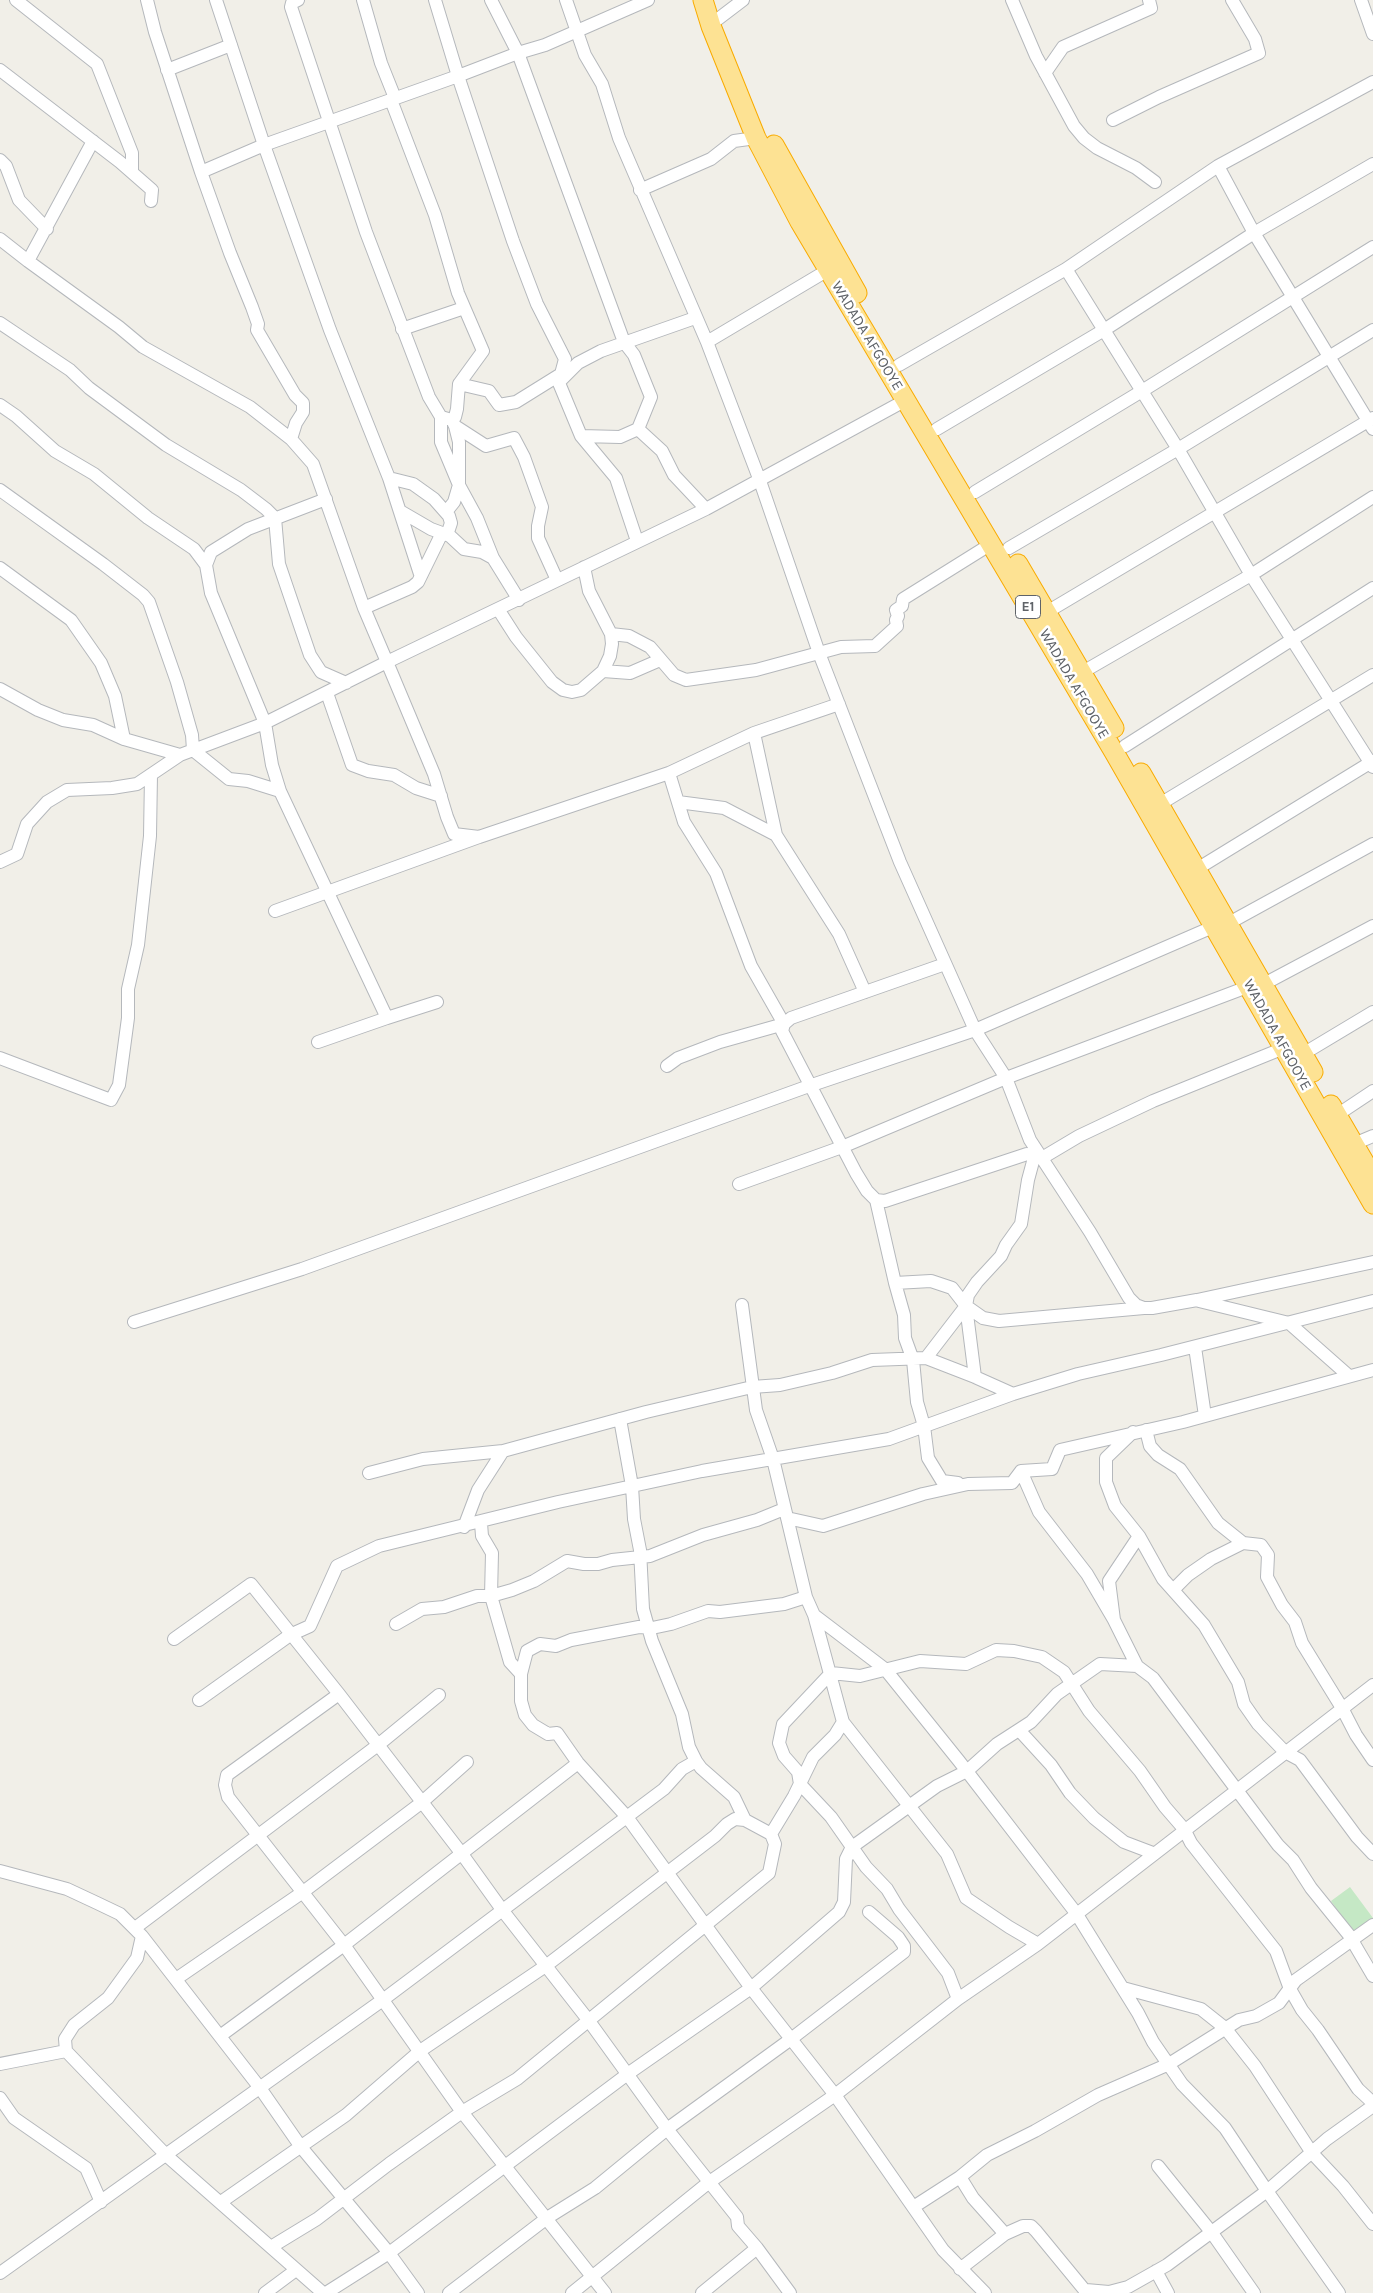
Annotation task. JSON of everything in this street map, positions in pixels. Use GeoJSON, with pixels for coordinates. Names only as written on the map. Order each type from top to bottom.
{"type":"FeatureCollection","features":[{"type":"Feature","properties":{"kind":"highway","name":"WADADA AFGOOYE"},"geometry":{"type":"LineString","coordinates":[[703,0],[710,26],[756,138],[800,222],[906,400],[1000,546],[1257,985],[1303,1054],[1373,1178]]}},
{"type":"Feature","properties":{"kind":"highway","name":"WADADA AFGOOYE"},"geometry":{"type":"LineString","coordinates":[[713,0],[718,19],[769,135],[899,365],[975,492],[1000,546],[1047,612],[1197,868],[1222,924]]}},
{"type":"Feature","properties":{"kind":"highway","name":"WADADA AFGOOYE"},"geometry":{"type":"LineString","coordinates":[[1257,985],[1284,1048],[1373,1204]]}},
{"type":"Feature","properties":{"kind":"street"},"geometry":{"type":"LineString","coordinates":[[16,0],[97,64],[132,153],[132,172]]}},
{"type":"Feature","properties":{"kind":"street"},"geometry":{"type":"LineString","coordinates":[[147,0],[167,70],[230,253],[258,324],[257,330],[295,395],[303,402],[303,412],[296,424],[291,439]]}},
{"type":"Feature","properties":{"kind":"street"},"geometry":{"type":"LineString","coordinates":[[216,0],[264,145],[330,330],[389,478],[420,574]]}},
{"type":"Feature","properties":{"kind":"street"},"geometry":{"type":"LineString","coordinates":[[298,0],[292,3],[290,7],[366,232],[429,398],[449,421],[486,446],[514,438],[524,457],[542,507],[538,526],[538,538],[557,580]]}},
{"type":"Feature","properties":{"kind":"street"},"geometry":{"type":"LineString","coordinates":[[363,0],[381,63],[435,215],[458,293],[483,351],[459,384],[456,416],[449,421],[441,442],[459,485],[477,518],[493,558],[519,600]]}},
{"type":"Feature","properties":{"kind":"street"},"geometry":{"type":"LineString","coordinates":[[434,0],[530,286],[551,336],[565,359],[560,378],[581,436],[616,478],[637,541]]}},
{"type":"Feature","properties":{"kind":"street"},"geometry":{"type":"LineString","coordinates":[[491,0],[518,52],[624,342],[634,355],[651,397],[638,429],[620,438],[581,436]]}},
{"type":"Feature","properties":{"kind":"street"},"geometry":{"type":"LineString","coordinates":[[566,0],[585,55],[602,84],[619,138],[640,190],[707,342],[760,481],[819,653],[900,862],[945,964],[975,1030],[1006,1078],[1038,1156],[1090,1232],[1129,1298],[1136,1305],[1144,1308]]}},
{"type":"Feature","properties":{"kind":"street"},"geometry":{"type":"LineString","coordinates":[[201,172],[264,145],[458,76],[518,52],[545,45],[648,0]]}},
{"type":"Feature","properties":{"kind":"street"},"geometry":{"type":"LineString","coordinates":[[718,19],[744,0]]}},
{"type":"Feature","properties":{"kind":"street"},"geometry":{"type":"LineString","coordinates":[[1012,0],[1045,73],[1074,126],[1084,138],[1097,148],[1136,168],[1155,182]]}},
{"type":"Feature","properties":{"kind":"street"},"geometry":{"type":"LineString","coordinates":[[1045,73],[1062,47],[1151,8],[1149,0]]}},
{"type":"Feature","properties":{"kind":"street"},"geometry":{"type":"LineString","coordinates":[[1113,120],[1259,52],[1255,39],[1232,0]]}},
{"type":"Feature","properties":{"kind":"street"},"geometry":{"type":"LineString","coordinates":[[1362,0],[1373,34]]}},
{"type":"Feature","properties":{"kind":"street"},"geometry":{"type":"LineString","coordinates":[[167,70],[231,45]]}},
{"type":"Feature","properties":{"kind":"street"},"geometry":{"type":"LineString","coordinates":[[0,70],[132,172],[152,190],[151,201]]}},
{"type":"Feature","properties":{"kind":"street"},"geometry":{"type":"LineString","coordinates":[[899,365],[1066,269],[1218,166],[1373,82]]}},
{"type":"Feature","properties":{"kind":"street"},"geometry":{"type":"LineString","coordinates":[[640,190],[711,159],[734,142],[756,138]]}},
{"type":"Feature","properties":{"kind":"street"},"geometry":{"type":"LineString","coordinates":[[28,261],[93,141]]}},
{"type":"Feature","properties":{"kind":"street"},"geometry":{"type":"LineString","coordinates":[[0,160],[6,166],[19,200],[47,229]]}},
{"type":"Feature","properties":{"kind":"street"},"geometry":{"type":"LineString","coordinates":[[936,429],[1104,330],[1254,233],[1373,164]]}},
{"type":"Feature","properties":{"kind":"street"},"geometry":{"type":"LineString","coordinates":[[1047,612],[1371,423],[1329,358],[1254,233],[1218,166]]}},
{"type":"Feature","properties":{"kind":"street"},"geometry":{"type":"LineString","coordinates":[[0,239],[143,347],[250,407],[291,439],[313,464],[364,608],[434,774],[454,834],[479,838]]}},
{"type":"Feature","properties":{"kind":"street"},"geometry":{"type":"LineString","coordinates":[[975,492],[1142,391],[1373,247]]}},
{"type":"Feature","properties":{"kind":"street"},"geometry":{"type":"LineString","coordinates":[[1066,269],[1178,449],[1251,575],[1372,763],[1197,868]]}},
{"type":"Feature","properties":{"kind":"street"},"geometry":{"type":"LineString","coordinates":[[707,342],[828,270]]}},
{"type":"Feature","properties":{"kind":"street"},"geometry":{"type":"LineString","coordinates":[[402,329],[464,308]]}},
{"type":"Feature","properties":{"kind":"street"},"geometry":{"type":"LineString","coordinates":[[459,384],[489,391],[499,405],[516,402],[560,378],[578,363],[601,351],[695,318]]}},
{"type":"Feature","properties":{"kind":"street"},"geometry":{"type":"LineString","coordinates":[[0,323],[70,370],[89,388],[166,445],[241,490],[275,518],[279,564],[310,655],[321,672],[346,683]]}},
{"type":"Feature","properties":{"kind":"street"},"geometry":{"type":"LineString","coordinates":[[611,634],[629,636],[650,646],[660,660],[674,674],[686,680],[756,670],[842,647],[875,646],[897,626],[896,620],[898,616],[896,610],[902,606],[903,599],[1178,449],[1373,330]]}},
{"type":"Feature","properties":{"kind":"street"},"geometry":{"type":"LineString","coordinates":[[0,862],[17,854],[27,824],[47,802],[67,790],[112,788],[138,784],[180,755],[265,723],[706,509],[906,400]]}},
{"type":"Feature","properties":{"kind":"street"},"geometry":{"type":"LineString","coordinates":[[0,405],[16,416],[55,451],[94,474],[148,518],[194,549],[206,565],[211,593],[265,723],[272,765],[280,791],[388,1018]]}},
{"type":"Feature","properties":{"kind":"street"},"geometry":{"type":"LineString","coordinates":[[446,512],[454,502],[459,485],[459,442],[449,421]]}},
{"type":"Feature","properties":{"kind":"street"},"geometry":{"type":"LineString","coordinates":[[638,429],[662,450],[674,475],[706,509]]}},
{"type":"Feature","properties":{"kind":"street"},"geometry":{"type":"LineString","coordinates":[[364,608],[412,587],[418,582],[420,574],[451,524],[446,512],[426,492],[413,484],[389,478]]}},
{"type":"Feature","properties":{"kind":"street"},"geometry":{"type":"LineString","coordinates":[[0,490],[103,564],[143,595],[149,602],[177,682],[192,735],[193,750],[229,779],[248,781],[280,791]]}},
{"type":"Feature","properties":{"kind":"street"},"geometry":{"type":"LineString","coordinates":[[1082,673],[1251,575],[1373,497]]}},
{"type":"Feature","properties":{"kind":"street"},"geometry":{"type":"LineString","coordinates":[[206,565],[211,552],[248,529],[326,498]]}},
{"type":"Feature","properties":{"kind":"street"},"geometry":{"type":"LineString","coordinates":[[400,511],[445,534],[464,549],[482,552],[493,558]]}},
{"type":"Feature","properties":{"kind":"street"},"geometry":{"type":"LineString","coordinates":[[0,568],[71,620],[101,663],[112,688],[124,739]]}},
{"type":"Feature","properties":{"kind":"street"},"geometry":{"type":"LineString","coordinates":[[498,609],[516,637],[552,682],[562,690],[572,692],[581,690],[603,671],[610,656],[611,634],[589,591],[584,568]]}},
{"type":"Feature","properties":{"kind":"street"},"geometry":{"type":"LineString","coordinates":[[1125,746],[1373,588]]}},
{"type":"Feature","properties":{"kind":"street"},"geometry":{"type":"LineString","coordinates":[[603,671],[630,673],[660,660]]}},
{"type":"Feature","properties":{"kind":"street"},"geometry":{"type":"LineString","coordinates":[[1160,804],[1373,675]]}},
{"type":"Feature","properties":{"kind":"street"},"geometry":{"type":"LineString","coordinates":[[0,689],[63,720],[92,726],[124,739],[180,755]]}},
{"type":"Feature","properties":{"kind":"street"},"geometry":{"type":"LineString","coordinates":[[328,693],[352,765],[368,771],[394,775],[416,788],[441,796]]}},
{"type":"Feature","properties":{"kind":"street"},"geometry":{"type":"LineString","coordinates":[[276,911],[479,838],[669,773],[754,733],[839,704]]}},
{"type":"Feature","properties":{"kind":"street"},"geometry":{"type":"LineString","coordinates":[[754,733],[776,835],[838,934],[865,992]]}},
{"type":"Feature","properties":{"kind":"street"},"geometry":{"type":"LineString","coordinates":[[669,773],[684,822],[716,872],[751,966],[784,1024],[782,1031],[856,1173],[867,1191],[876,1200],[904,1315],[905,1338],[913,1360],[917,1402],[924,1426],[928,1458],[942,1481],[968,1484],[1012,1483],[1021,1471],[1052,1469],[1060,1450],[1205,1416],[1373,1370]]}},
{"type":"Feature","properties":{"kind":"street"},"geometry":{"type":"LineString","coordinates":[[0,1058],[111,1100],[119,1085],[128,1018],[128,989],[138,945],[150,836],[151,775]]}},
{"type":"Feature","properties":{"kind":"street"},"geometry":{"type":"LineString","coordinates":[[678,802],[724,808],[776,835]]}},
{"type":"Feature","properties":{"kind":"street"},"geometry":{"type":"LineString","coordinates":[[134,1322],[302,1269],[809,1086],[975,1030],[1222,924],[1373,844]]}},
{"type":"Feature","properties":{"kind":"street"},"geometry":{"type":"LineString","coordinates":[[739,1184],[842,1147],[1006,1078],[1257,985],[1373,926]]}},
{"type":"Feature","properties":{"kind":"street"},"geometry":{"type":"LineString","coordinates":[[667,1066],[678,1058],[720,1042],[784,1024],[791,1018],[945,964]]}},
{"type":"Feature","properties":{"kind":"street"},"geometry":{"type":"LineString","coordinates":[[318,1042],[437,1002]]}},
{"type":"Feature","properties":{"kind":"street"},"geometry":{"type":"LineString","coordinates":[[1303,1054],[1373,1012]]}},
{"type":"Feature","properties":{"kind":"street"},"geometry":{"type":"LineString","coordinates":[[876,1200],[885,1201],[1027,1154],[1038,1156],[1154,1101],[1284,1048]]}},
{"type":"Feature","properties":{"kind":"street"},"geometry":{"type":"LineString","coordinates":[[1337,1115],[1373,1091]]}},
{"type":"Feature","properties":{"kind":"street"},"geometry":{"type":"LineString","coordinates":[[1354,1144],[1373,1136]]}},
{"type":"Feature","properties":{"kind":"street"},"geometry":{"type":"LineString","coordinates":[[975,1376],[966,1306],[968,1295],[977,1282],[1001,1256],[1006,1245],[1021,1224],[1028,1180],[1038,1156]]}},
{"type":"Feature","properties":{"kind":"street"},"geometry":{"type":"LineString","coordinates":[[895,1283],[931,1281],[952,1288],[966,1306],[983,1318],[999,1321],[1144,1308],[1197,1300],[1373,1262]]}},
{"type":"Feature","properties":{"kind":"street"},"geometry":{"type":"LineString","coordinates":[[1197,1300],[1289,1323],[1349,1376]]}},
{"type":"Feature","properties":{"kind":"street"},"geometry":{"type":"LineString","coordinates":[[199,1700],[290,1634],[310,1626],[337,1566],[379,1546],[464,1527],[558,1502],[632,1486],[889,1439],[1013,1394],[1078,1374],[1195,1347],[1373,1301]]}},
{"type":"Feature","properties":{"kind":"street"},"geometry":{"type":"LineString","coordinates":[[742,1305],[756,1410],[773,1459],[806,1597],[814,1615],[843,1722],[908,1807],[947,1854],[966,1898],[1038,1944]]}},
{"type":"Feature","properties":{"kind":"street"},"geometry":{"type":"LineString","coordinates":[[926,1358],[966,1306]]}},
{"type":"Feature","properties":{"kind":"street"},"geometry":{"type":"LineString","coordinates":[[1195,1347],[1205,1416]]}},
{"type":"Feature","properties":{"kind":"street"},"geometry":{"type":"LineString","coordinates":[[369,1473],[423,1459],[503,1451],[620,1419],[752,1387],[780,1385],[832,1373],[872,1360],[913,1360],[926,1358],[975,1376],[1013,1394]]}},
{"type":"Feature","properties":{"kind":"street"},"geometry":{"type":"LineString","coordinates":[[620,1419],[632,1486],[634,1519],[641,1558],[643,1609],[672,1694],[682,1714],[689,1747],[701,1768],[734,1797],[745,1820]]}},
{"type":"Feature","properties":{"kind":"street"},"geometry":{"type":"LineString","coordinates":[[1139,1431],[1106,1458],[1106,1482],[1115,1506],[1139,1536],[1163,1579],[1204,1625],[1225,1657],[1238,1682],[1244,1704],[1258,1724],[1286,1752],[1300,1760],[1357,1836],[1373,1854]]}},
{"type":"Feature","properties":{"kind":"street"},"geometry":{"type":"LineString","coordinates":[[1139,1431],[1158,1455],[1180,1469],[1218,1523],[1243,1543],[1261,1545],[1268,1555],[1267,1577],[1282,1605],[1295,1622],[1302,1643],[1342,1708],[1356,1735],[1373,1760]]}},
{"type":"Feature","properties":{"kind":"street"},"geometry":{"type":"LineString","coordinates":[[464,1527],[478,1490],[503,1451]]}},
{"type":"Feature","properties":{"kind":"street"},"geometry":{"type":"LineString","coordinates":[[1021,1471],[1039,1512],[1087,1574],[1138,1666],[1153,1678],[1278,1845],[1293,1860],[1310,1888],[1353,1940],[1373,1976]]}},
{"type":"Feature","properties":{"kind":"street"},"geometry":{"type":"LineString","coordinates":[[396,1624],[422,1609],[444,1607],[477,1596],[491,1596],[512,1590],[534,1581],[567,1561],[584,1564],[641,1558],[703,1535],[786,1513],[823,1526],[923,1494],[968,1484]]}},
{"type":"Feature","properties":{"kind":"street"},"geometry":{"type":"LineString","coordinates":[[481,1522],[482,1536],[492,1553],[491,1596],[510,1662],[521,1674]]}},
{"type":"Feature","properties":{"kind":"street"},"geometry":{"type":"LineString","coordinates":[[1114,1620],[1109,1581],[1139,1536]]}},
{"type":"Feature","properties":{"kind":"street"},"geometry":{"type":"LineString","coordinates":[[1173,1590],[1188,1575],[1211,1559],[1243,1543]]}},
{"type":"Feature","properties":{"kind":"street"},"geometry":{"type":"LineString","coordinates":[[174,1640],[251,1584],[339,1694],[462,1854],[503,1911],[589,2021],[708,2183],[737,2217],[738,2226],[757,2248],[790,2293]]}},
{"type":"Feature","properties":{"kind":"street"},"geometry":{"type":"LineString","coordinates":[[806,1597],[784,1604],[763,1604],[720,1612],[708,1611],[671,1624],[649,1628],[639,1627],[571,1640],[556,1646],[540,1644],[527,1650],[521,1674],[521,1701],[524,1715],[533,1725],[548,1734],[557,1733],[578,1763],[627,1817],[751,1988],[835,2095],[915,2206],[943,2250],[960,2270],[985,2293]]}},
{"type":"Feature","properties":{"kind":"street"},"geometry":{"type":"LineString","coordinates":[[814,1615],[884,1669],[967,1771],[1076,1913],[1182,2084],[1225,2128],[1266,2191],[1339,2293]]}},
{"type":"Feature","properties":{"kind":"street"},"geometry":{"type":"LineString","coordinates":[[831,1674],[860,1676],[920,1661],[966,1664],[996,1650],[1014,1650],[1042,1657],[1064,1672],[1089,1711],[1112,1736],[1164,1807],[1184,1829],[1191,1843],[1276,1951],[1290,1989],[1302,2010],[1358,2089],[1373,2105],[1327,2139],[1266,2191],[1212,2233],[1156,2271],[1128,2287],[1109,2292],[1087,2292],[1030,2226],[1023,2226],[1005,2234],[960,2270]]}},
{"type":"Feature","properties":{"kind":"street"},"geometry":{"type":"LineString","coordinates":[[439,1695],[378,1745],[193,1886],[138,1932],[137,1958],[108,1998],[74,2025],[65,2039],[66,2051],[167,2156],[296,2270],[325,2293],[389,2253],[506,2167],[628,2073],[751,1988],[839,1912],[844,1902],[846,1859],[852,1846],[937,1786],[967,1771],[997,1744],[1031,1722],[1057,1694],[1100,1664],[1138,1666]]}},
{"type":"Feature","properties":{"kind":"street"},"geometry":{"type":"LineString","coordinates":[[831,1674],[783,1724],[779,1743],[784,1756],[798,1772],[800,1784],[831,1816],[866,1867],[887,1889],[909,1923],[948,1973],[958,1999]]}},
{"type":"Feature","properties":{"kind":"street"},"geometry":{"type":"LineString","coordinates":[[572,2293],[708,2183],[835,2095],[958,1999],[1038,1944],[1184,1829],[1373,1685]]}},
{"type":"Feature","properties":{"kind":"street"},"geometry":{"type":"LineString","coordinates":[[339,1694],[227,1776],[225,1785],[228,1797],[344,1945],[462,2112],[605,2293]]}},
{"type":"Feature","properties":{"kind":"street"},"geometry":{"type":"LineString","coordinates":[[770,1834],[800,1784],[813,1757],[835,1735],[843,1722]]}},
{"type":"Feature","properties":{"kind":"street"},"geometry":{"type":"LineString","coordinates":[[1019,1730],[1051,1765],[1070,1793],[1094,1818],[1124,1842],[1153,1853]]}},
{"type":"Feature","properties":{"kind":"street"},"geometry":{"type":"LineString","coordinates":[[0,2272],[167,2156],[384,2000],[664,1789],[682,1769],[696,1761]]}},
{"type":"Feature","properties":{"kind":"street"},"geometry":{"type":"LineString","coordinates":[[176,1979],[303,1892],[421,1803],[467,1762]]}},
{"type":"Feature","properties":{"kind":"street"},"geometry":{"type":"LineString","coordinates":[[220,2036],[344,1945],[578,1763]]}},
{"type":"Feature","properties":{"kind":"street"},"geometry":{"type":"LineString","coordinates":[[221,2202],[346,2115],[420,2051],[546,1965],[715,1836],[727,1824],[735,1819],[745,1820],[770,1834],[775,1844],[768,1873],[707,1925],[517,2079],[462,2112],[317,2219],[271,2247]]}},
{"type":"Feature","properties":{"kind":"street"},"geometry":{"type":"LineString","coordinates":[[0,1871],[67,1889],[120,1914],[138,1932],[260,2088],[301,2147],[343,2200],[389,2253],[418,2293]]}},
{"type":"Feature","properties":{"kind":"street"},"geometry":{"type":"LineString","coordinates":[[449,2293],[547,2218],[595,2188],[668,2129],[792,2039],[904,1952],[904,1946],[898,1937],[869,1912]]}},
{"type":"Feature","properties":{"kind":"street"},"geometry":{"type":"LineString","coordinates":[[915,2206],[960,2177],[987,2155],[1098,2096],[1169,2064],[1224,2028],[1245,2017],[1256,2016],[1279,2004],[1296,1980],[1373,1925]]}},
{"type":"Feature","properties":{"kind":"street"},"geometry":{"type":"LineString","coordinates":[[1123,1988],[1201,2009],[1224,2028],[1255,2066],[1312,2153],[1343,2186],[1373,2224]]}},
{"type":"Feature","properties":{"kind":"street"},"geometry":{"type":"LineString","coordinates":[[0,2064],[66,2051]]}},
{"type":"Feature","properties":{"kind":"street"},"geometry":{"type":"LineString","coordinates":[[0,2098],[14,2118],[86,2168],[101,2202]]}},
{"type":"Feature","properties":{"kind":"street"},"geometry":{"type":"LineString","coordinates":[[1158,2166],[1212,2233],[1254,2293]]}},
{"type":"Feature","properties":{"kind":"street"},"geometry":{"type":"LineString","coordinates":[[960,2177],[973,2198],[1005,2234]]}},
{"type":"Feature","properties":{"kind":"street"},"geometry":{"type":"LineString","coordinates":[[702,2293],[757,2248]]}},
{"type":"Feature","properties":{"kind":"street"},"geometry":{"type":"LineString","coordinates":[[265,2293],[296,2270]]}},
{"type":"Feature","properties":{"kind":"street"},"geometry":{"type":"LineString","coordinates":[[1156,2271],[1168,2293]]}},
{"type":"Feature","properties":{"kind":"green space"},"geometry":{"type":"Polygon","coordinates":[[[1350,1887],[1373,1918],[1353,1932],[1331,1901],[1350,1887]]]}}]}
